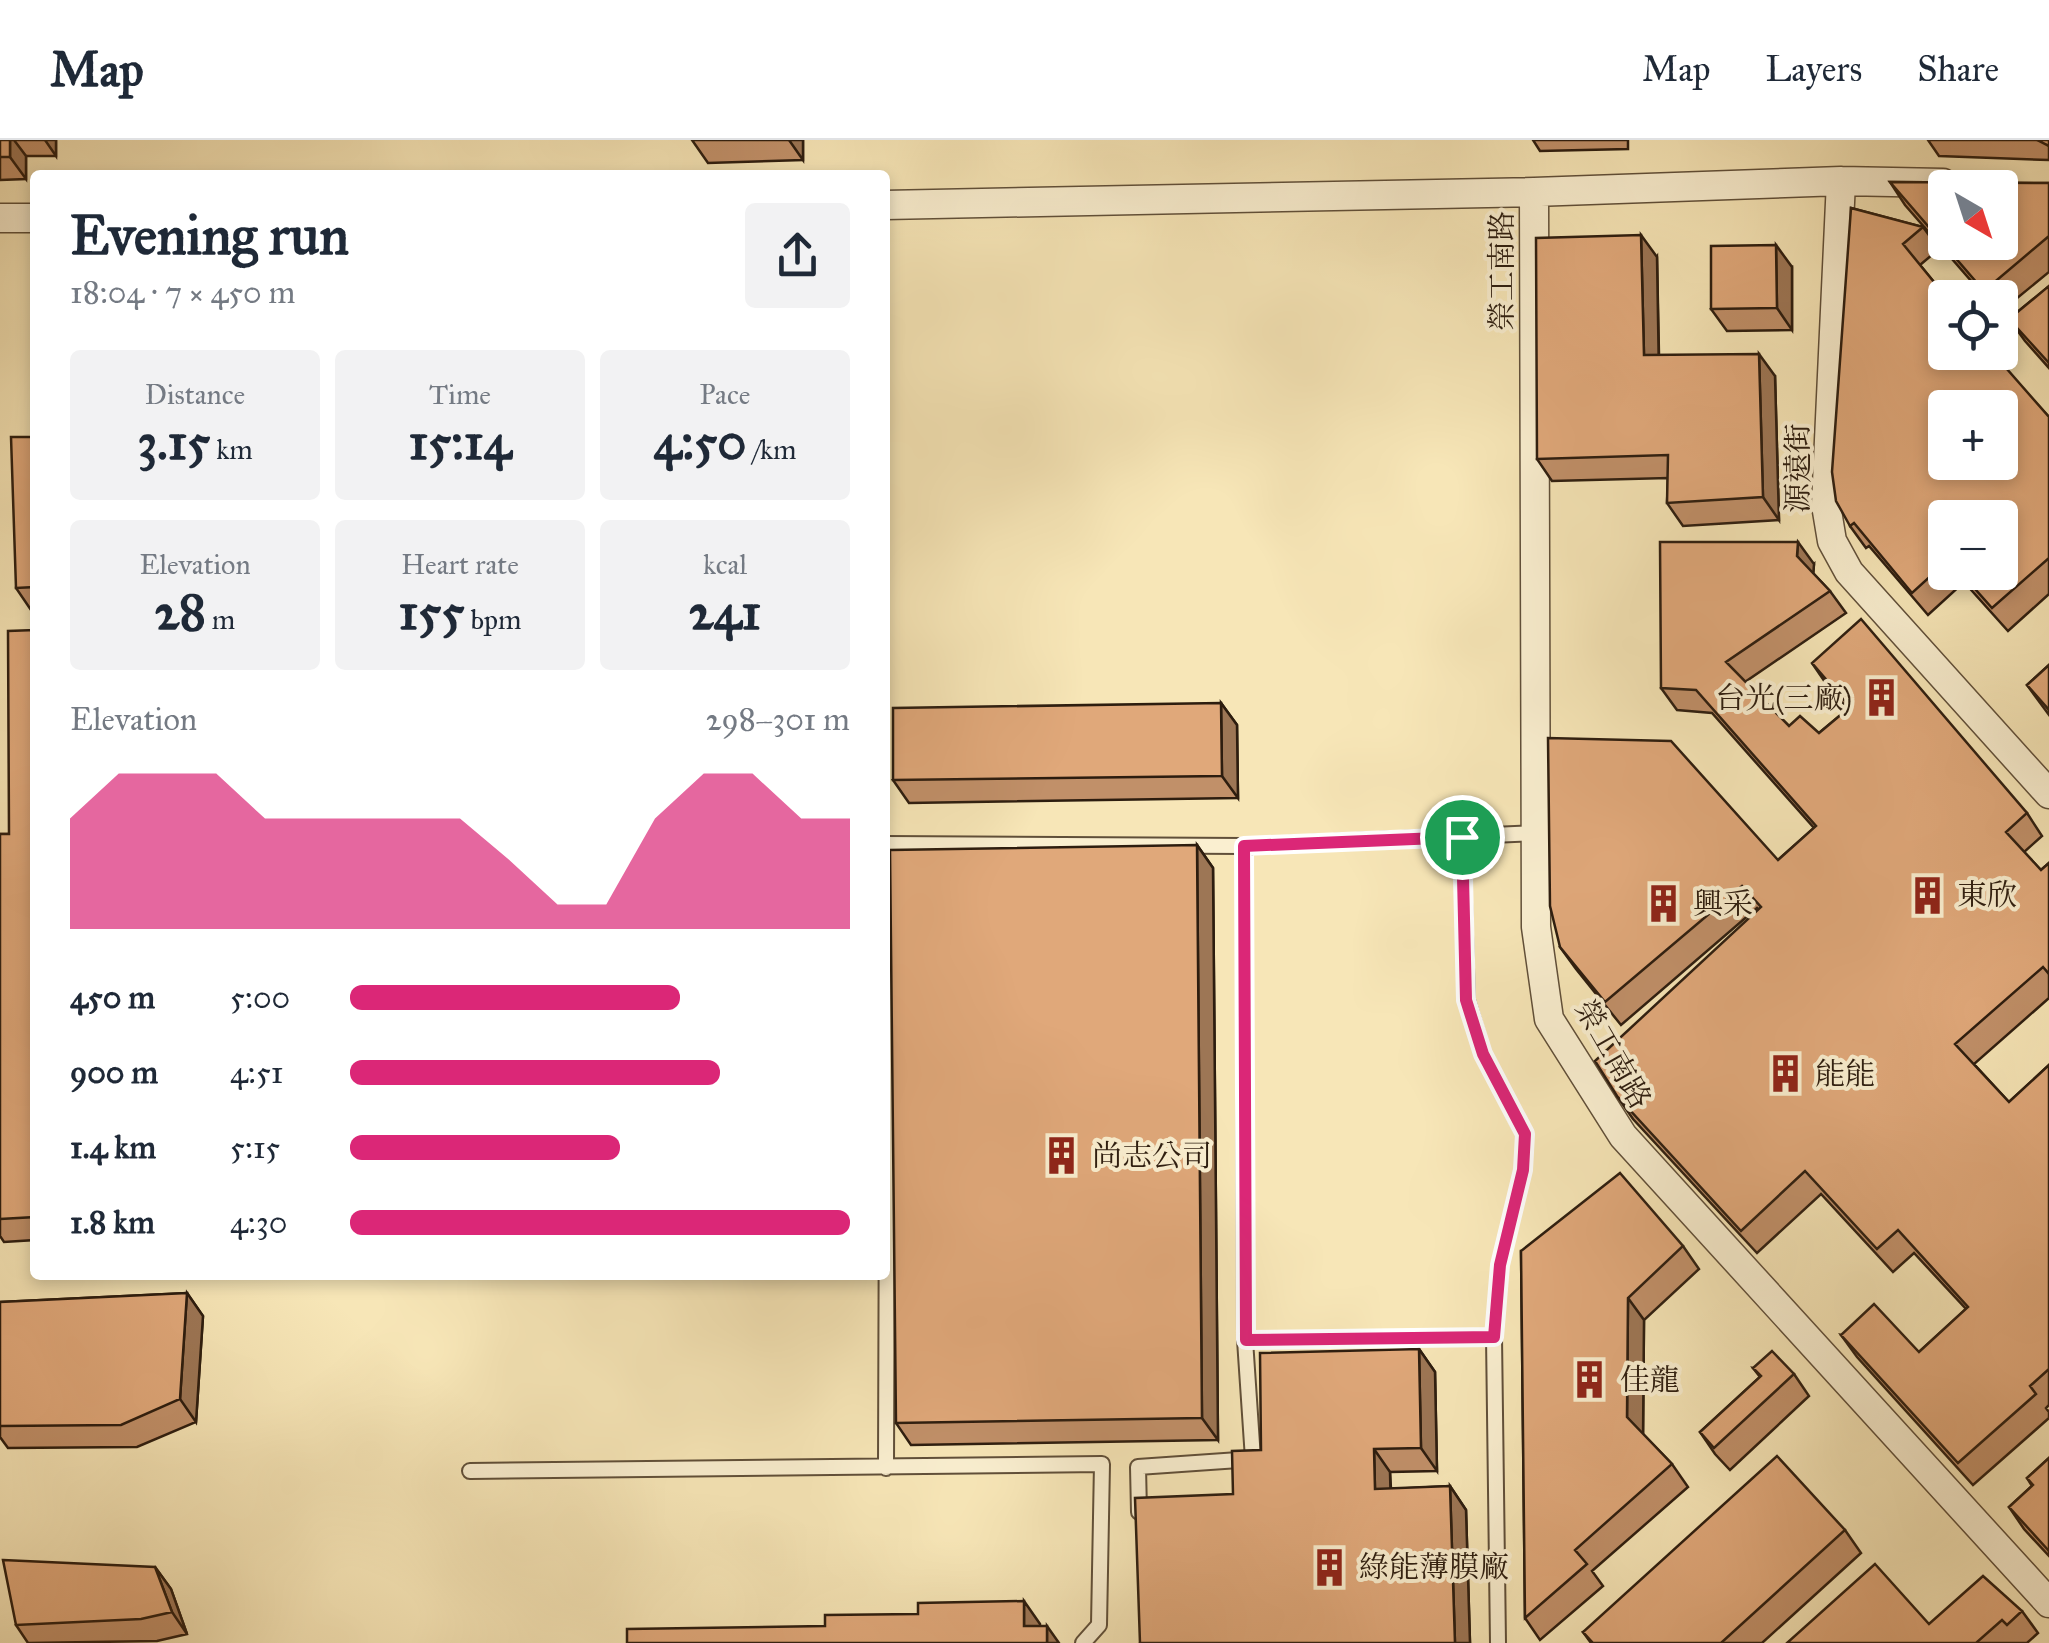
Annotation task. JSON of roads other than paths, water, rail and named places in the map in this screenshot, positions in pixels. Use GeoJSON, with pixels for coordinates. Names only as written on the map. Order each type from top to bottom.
{"type":"FeatureCollection","features":[{"type":"Feature","properties":{"kind":"street"},"geometry":{"type":"LineString","coordinates":[[890,205],[1534,192],[1842,180],[1928,183]]}},
{"type":"Feature","properties":{"kind":"street","name":"源遠街"},"geometry":{"type":"LineString","coordinates":[[1842,180],[1826,506],[1832,541],[1849,572],[1878,608],[2049,794]]}},
{"type":"Feature","properties":{"kind":"street","name":"榮工南路"},"geometry":{"type":"LineString","coordinates":[[1534,192],[1536,928],[1549,1019],[1623,1136],[2049,1603]]}},
{"type":"Feature","properties":{"kind":"street"},"geometry":{"type":"LineString","coordinates":[[0,218],[30,218]]}},
{"type":"Feature","properties":{"kind":"lane"},"geometry":{"type":"LineString","coordinates":[[890,844],[1244,846],[1538,833]]}},
{"type":"Feature","properties":{"kind":"lane"},"geometry":{"type":"LineString","coordinates":[[1462,837],[1466,1000],[1483,1054],[1525,1134],[1523,1170],[1500,1265],[1494,1337],[1498,1643]]}},
{"type":"Feature","properties":{"kind":"lane"},"geometry":{"type":"LineString","coordinates":[[1139,1526],[1138,1467],[1253,1458],[1246,1340],[1244,846]]}},
{"type":"Feature","properties":{"kind":"lane"},"geometry":{"type":"LineString","coordinates":[[886,1280],[886,1468]]}},
{"type":"Feature","properties":{"kind":"lane"},"geometry":{"type":"LineString","coordinates":[[1246,1340],[1494,1337]]}},
{"type":"Feature","properties":{"kind":"lane"},"geometry":{"type":"LineString","coordinates":[[470,1471],[1102,1464],[1099,1625],[1083,1643]]}},
{"type":"Feature","properties":{"kind":"place","name":"台光(三廠)"},"geometry":{"type":"Point","coordinates":[1882,698]}},
{"type":"Feature","properties":{"kind":"place","name":"東欣"},"geometry":{"type":"Point","coordinates":[1927,895]}},
{"type":"Feature","properties":{"kind":"place","name":"興采"},"geometry":{"type":"Point","coordinates":[1663,904]}},
{"type":"Feature","properties":{"kind":"place","name":"能能"},"geometry":{"type":"Point","coordinates":[1785,1074]}},
{"type":"Feature","properties":{"kind":"place","name":"尚志公司"},"geometry":{"type":"Point","coordinates":[1062,1156]}},
{"type":"Feature","properties":{"kind":"place","name":"佳龍"},"geometry":{"type":"Point","coordinates":[1590,1380]}},
{"type":"Feature","properties":{"kind":"place","name":"綠能薄膜廠"},"geometry":{"type":"Point","coordinates":[1329,1567]}}]}
